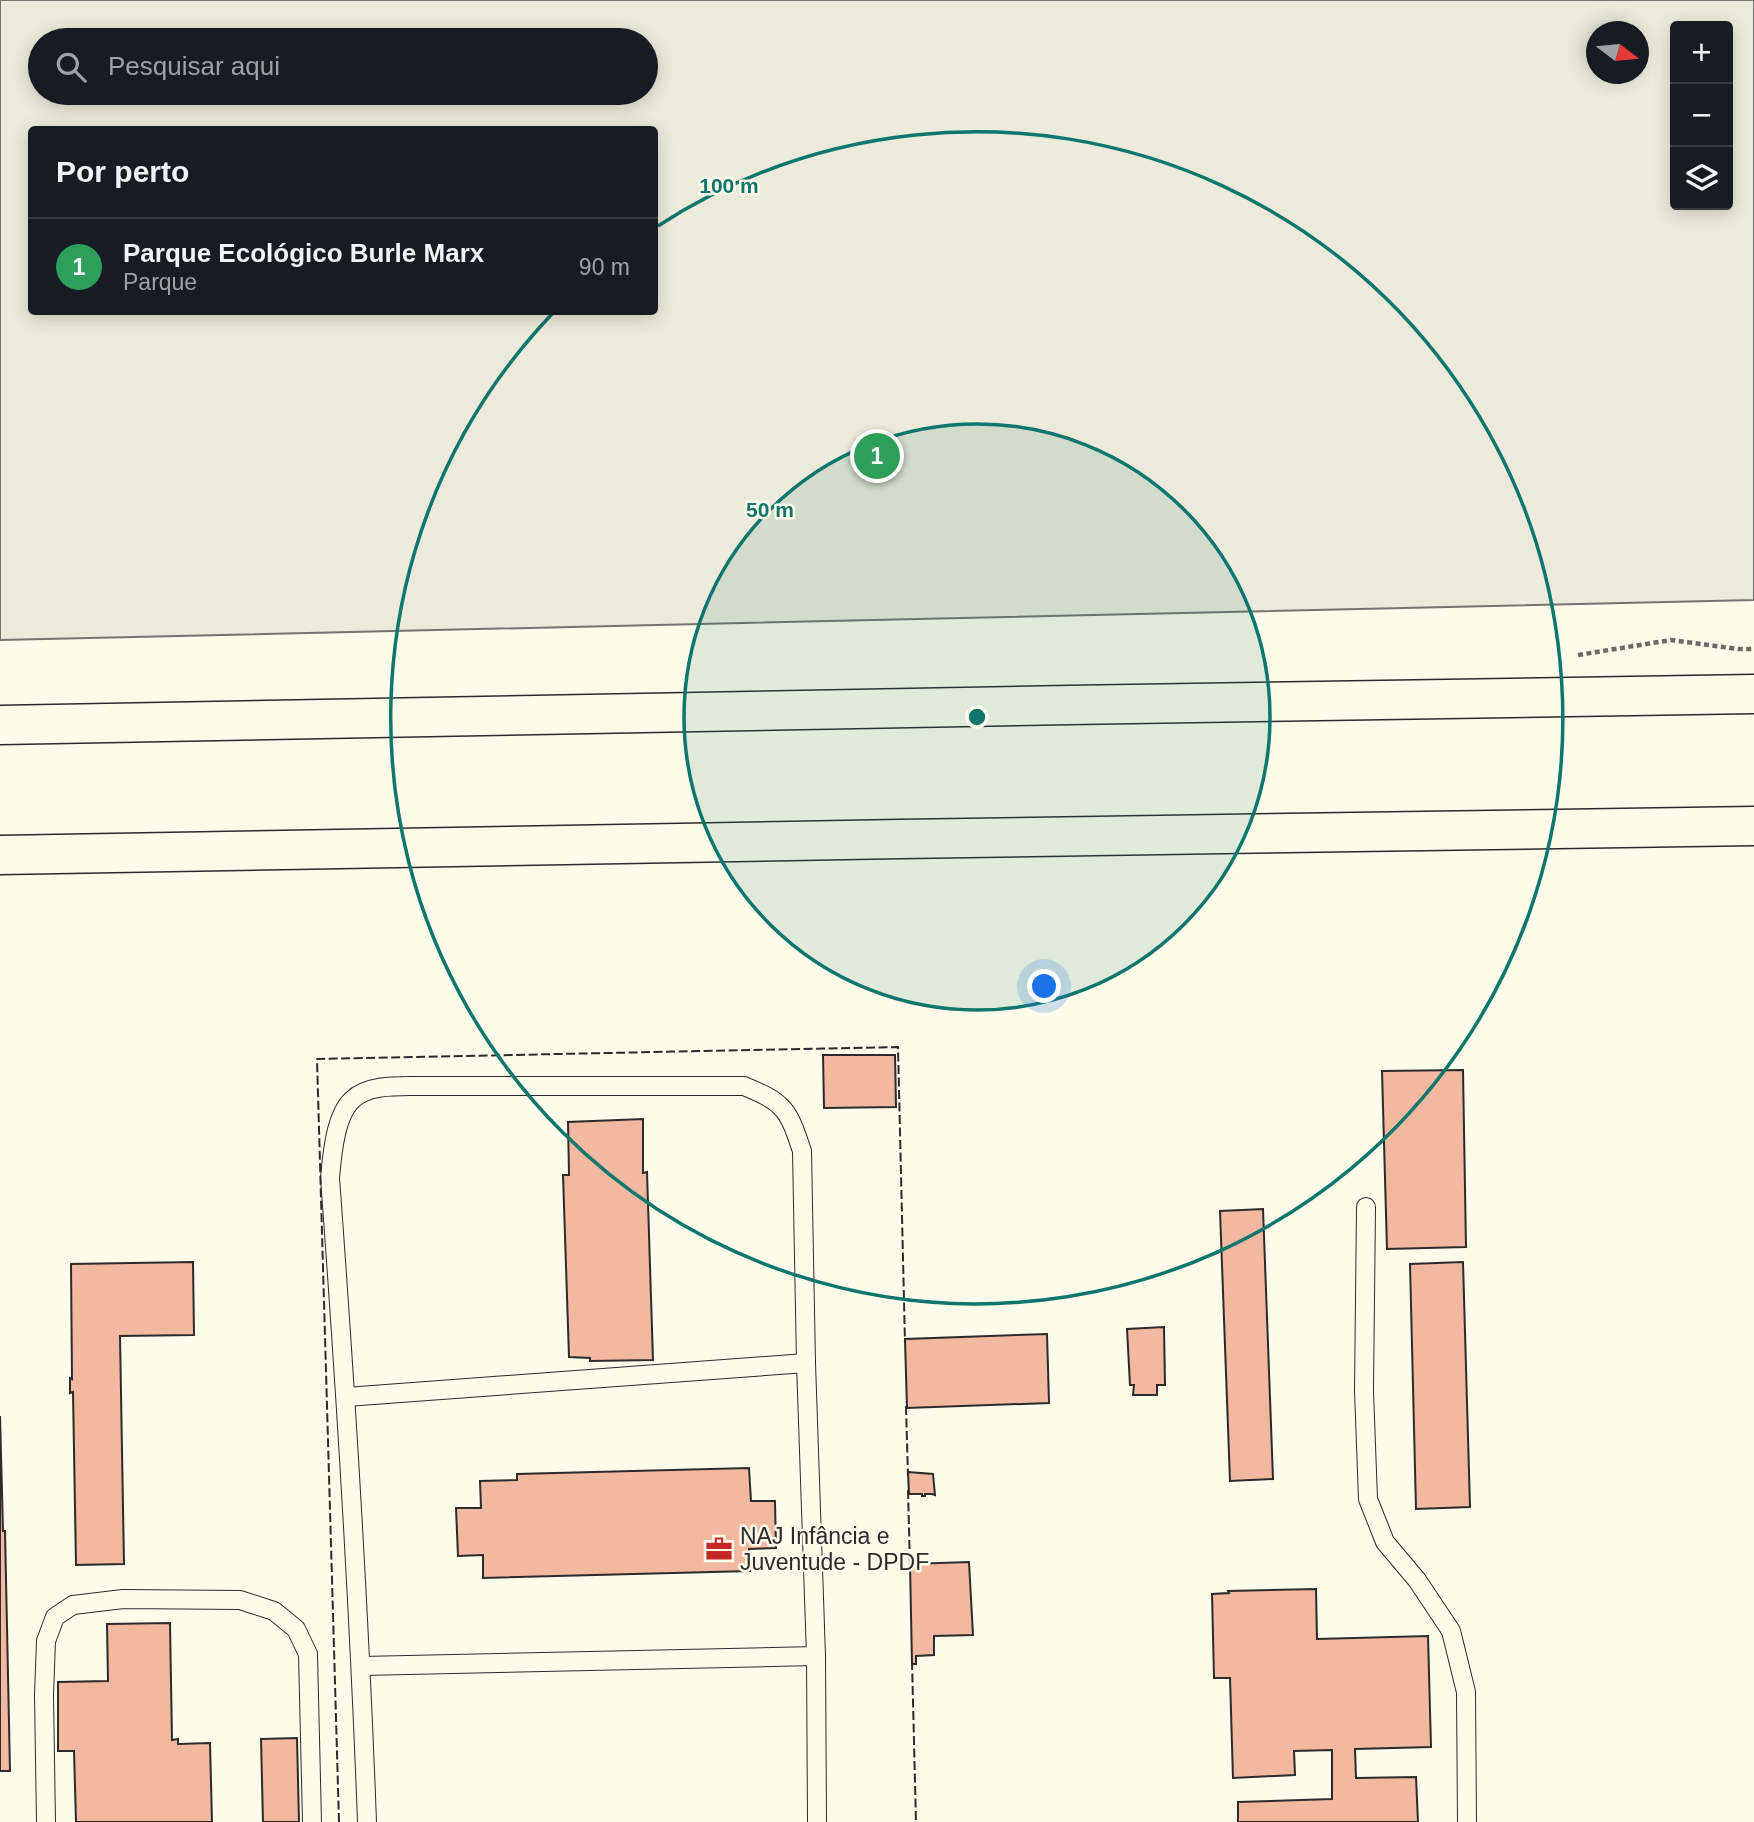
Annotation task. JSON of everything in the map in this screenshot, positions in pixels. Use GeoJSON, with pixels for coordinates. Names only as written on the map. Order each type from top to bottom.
{"type":"FeatureCollection","features":[{"type":"Feature","properties":{"kind":"street"},"geometry":{"type":"LineString","coordinates":[[0,726],[1754,694]]}},
{"type":"Feature","properties":{"kind":"street"},"geometry":{"type":"LineString","coordinates":[[0,855],[1754,826]]}},
{"type":"Feature","properties":{"kind":"lane"},"geometry":{"type":"LineString","coordinates":[[368,1822],[362,1667],[330,1178],[332,1147],[339,1121],[351,1100],[367,1091],[394,1086],[744,1086],[770,1097],[783,1107],[802,1151],[816,1656],[817,1822]]}},
{"type":"Feature","properties":{"kind":"lane"},"geometry":{"type":"LineString","coordinates":[[1366,1207],[1364,1391],[1368,1499],[1385,1542],[1417,1580],[1451,1630],[1466,1692],[1467,1822]]}},
{"type":"Feature","properties":{"kind":"lane"},"geometry":{"type":"LineString","coordinates":[[346,1396],[806,1363]]}},
{"type":"Feature","properties":{"kind":"lane"},"geometry":{"type":"LineString","coordinates":[[46,1822],[46,1641],[55,1617],[73,1605],[123,1599],[240,1600],[274,1611],[296,1629],[308,1654],[312,1822]]}},
{"type":"Feature","properties":{"kind":"lane"},"geometry":{"type":"LineString","coordinates":[[362,1667],[816,1656]]}},
{"type":"Feature","properties":{"kind":"shaded area"},"geometry":{"type":"Polygon","coordinates":[[[0,0],[1754,0],[1754,600],[0,640],[0,0]]]}},
{"type":"Feature","properties":{"kind":"building"},"geometry":{"type":"Polygon","coordinates":[[[823,1055],[895,1055],[896,1107],[824,1108],[823,1055]]]}},
{"type":"Feature","properties":{"kind":"building"},"geometry":{"type":"Polygon","coordinates":[[[1463,1070],[1466,1247],[1387,1249],[1382,1071],[1463,1070]]]}},
{"type":"Feature","properties":{"kind":"building"},"geometry":{"type":"Polygon","coordinates":[[[643,1119],[643,1173],[647,1172],[653,1360],[590,1361],[590,1358],[569,1357],[563,1175],[569,1175],[568,1122],[643,1119]]]}},
{"type":"Feature","properties":{"kind":"building"},"geometry":{"type":"Polygon","coordinates":[[[1263,1209],[1273,1479],[1230,1481],[1220,1211],[1263,1209]]]}},
{"type":"Feature","properties":{"kind":"building"},"geometry":{"type":"Polygon","coordinates":[[[193,1262],[194,1335],[120,1336],[124,1564],[76,1565],[73,1392],[70,1393],[71,1264],[193,1262]]]}},
{"type":"Feature","properties":{"kind":"building"},"geometry":{"type":"Polygon","coordinates":[[[1463,1262],[1470,1507],[1416,1509],[1410,1264],[1463,1262]]]}},
{"type":"Feature","properties":{"kind":"building"},"geometry":{"type":"Polygon","coordinates":[[[1164,1327],[1165,1385],[1157,1385],[1157,1395],[1133,1395],[1127,1329],[1164,1327]]]}},
{"type":"Feature","properties":{"kind":"building"},"geometry":{"type":"Polygon","coordinates":[[[1047,1334],[1049,1403],[907,1408],[905,1339],[1047,1334]]]}},
{"type":"Feature","properties":{"kind":"building"},"geometry":{"type":"Polygon","coordinates":[[[0,1416],[5,1531],[10,1771],[0,1771],[0,1416]]]}},
{"type":"Feature","properties":{"kind":"building"},"geometry":{"type":"Polygon","coordinates":[[[749,1468],[751,1501],[775,1501],[776,1548],[749,1549],[750,1571],[483,1578],[483,1555],[458,1556],[456,1508],[481,1508],[480,1481],[517,1480],[517,1474],[749,1468]]]}},
{"type":"Feature","properties":{"kind":"building"},"geometry":{"type":"Polygon","coordinates":[[[908,1472],[933,1474],[935,1495],[909,1494],[908,1472]]]}},
{"type":"Feature","properties":{"kind":"building"},"geometry":{"type":"Polygon","coordinates":[[[969,1562],[973,1635],[934,1636],[934,1655],[916,1656],[916,1664],[912,1664],[910,1564],[969,1562]]]}},
{"type":"Feature","properties":{"kind":"building"},"geometry":{"type":"Polygon","coordinates":[[[1316,1589],[1317,1639],[1428,1636],[1431,1747],[1355,1749],[1356,1778],[1416,1777],[1418,1822],[1238,1822],[1238,1802],[1332,1799],[1332,1750],[1294,1751],[1295,1775],[1233,1778],[1230,1678],[1214,1678],[1212,1594],[1229,1593],[1228,1591],[1316,1589]]]}},
{"type":"Feature","properties":{"kind":"building"},"geometry":{"type":"Polygon","coordinates":[[[170,1623],[172,1740],[178,1739],[178,1744],[210,1743],[212,1822],[76,1822],[74,1751],[58,1751],[58,1682],[108,1681],[107,1624],[170,1623]]]}},
{"type":"Feature","properties":{"kind":"building"},"geometry":{"type":"Polygon","coordinates":[[[297,1738],[299,1822],[263,1822],[261,1739],[297,1738]]]}},
{"type":"Feature","properties":{"kind":"fence"},"geometry":{"type":"LineString","coordinates":[[339,1822],[317,1059],[898,1047],[905,1343]]}},
{"type":"Feature","properties":{"kind":"fence"},"geometry":{"type":"LineString","coordinates":[[906,1406],[908,1476]]}},
{"type":"Feature","properties":{"kind":"fence"},"geometry":{"type":"LineString","coordinates":[[908,1490],[910,1567]]}},
{"type":"Feature","properties":{"kind":"fence"},"geometry":{"type":"LineString","coordinates":[[912,1661],[916,1822]]}},
{"type":"Feature","properties":{"kind":"place","name":"Parque Ecológico Burle Marx"},"geometry":{"type":"Point","coordinates":[877,456]}},
{"type":"Feature","properties":{"kind":"place","name":"NAJ Infância e Juventude - DPDF"},"geometry":{"type":"Point","coordinates":[719,1549]}}]}
